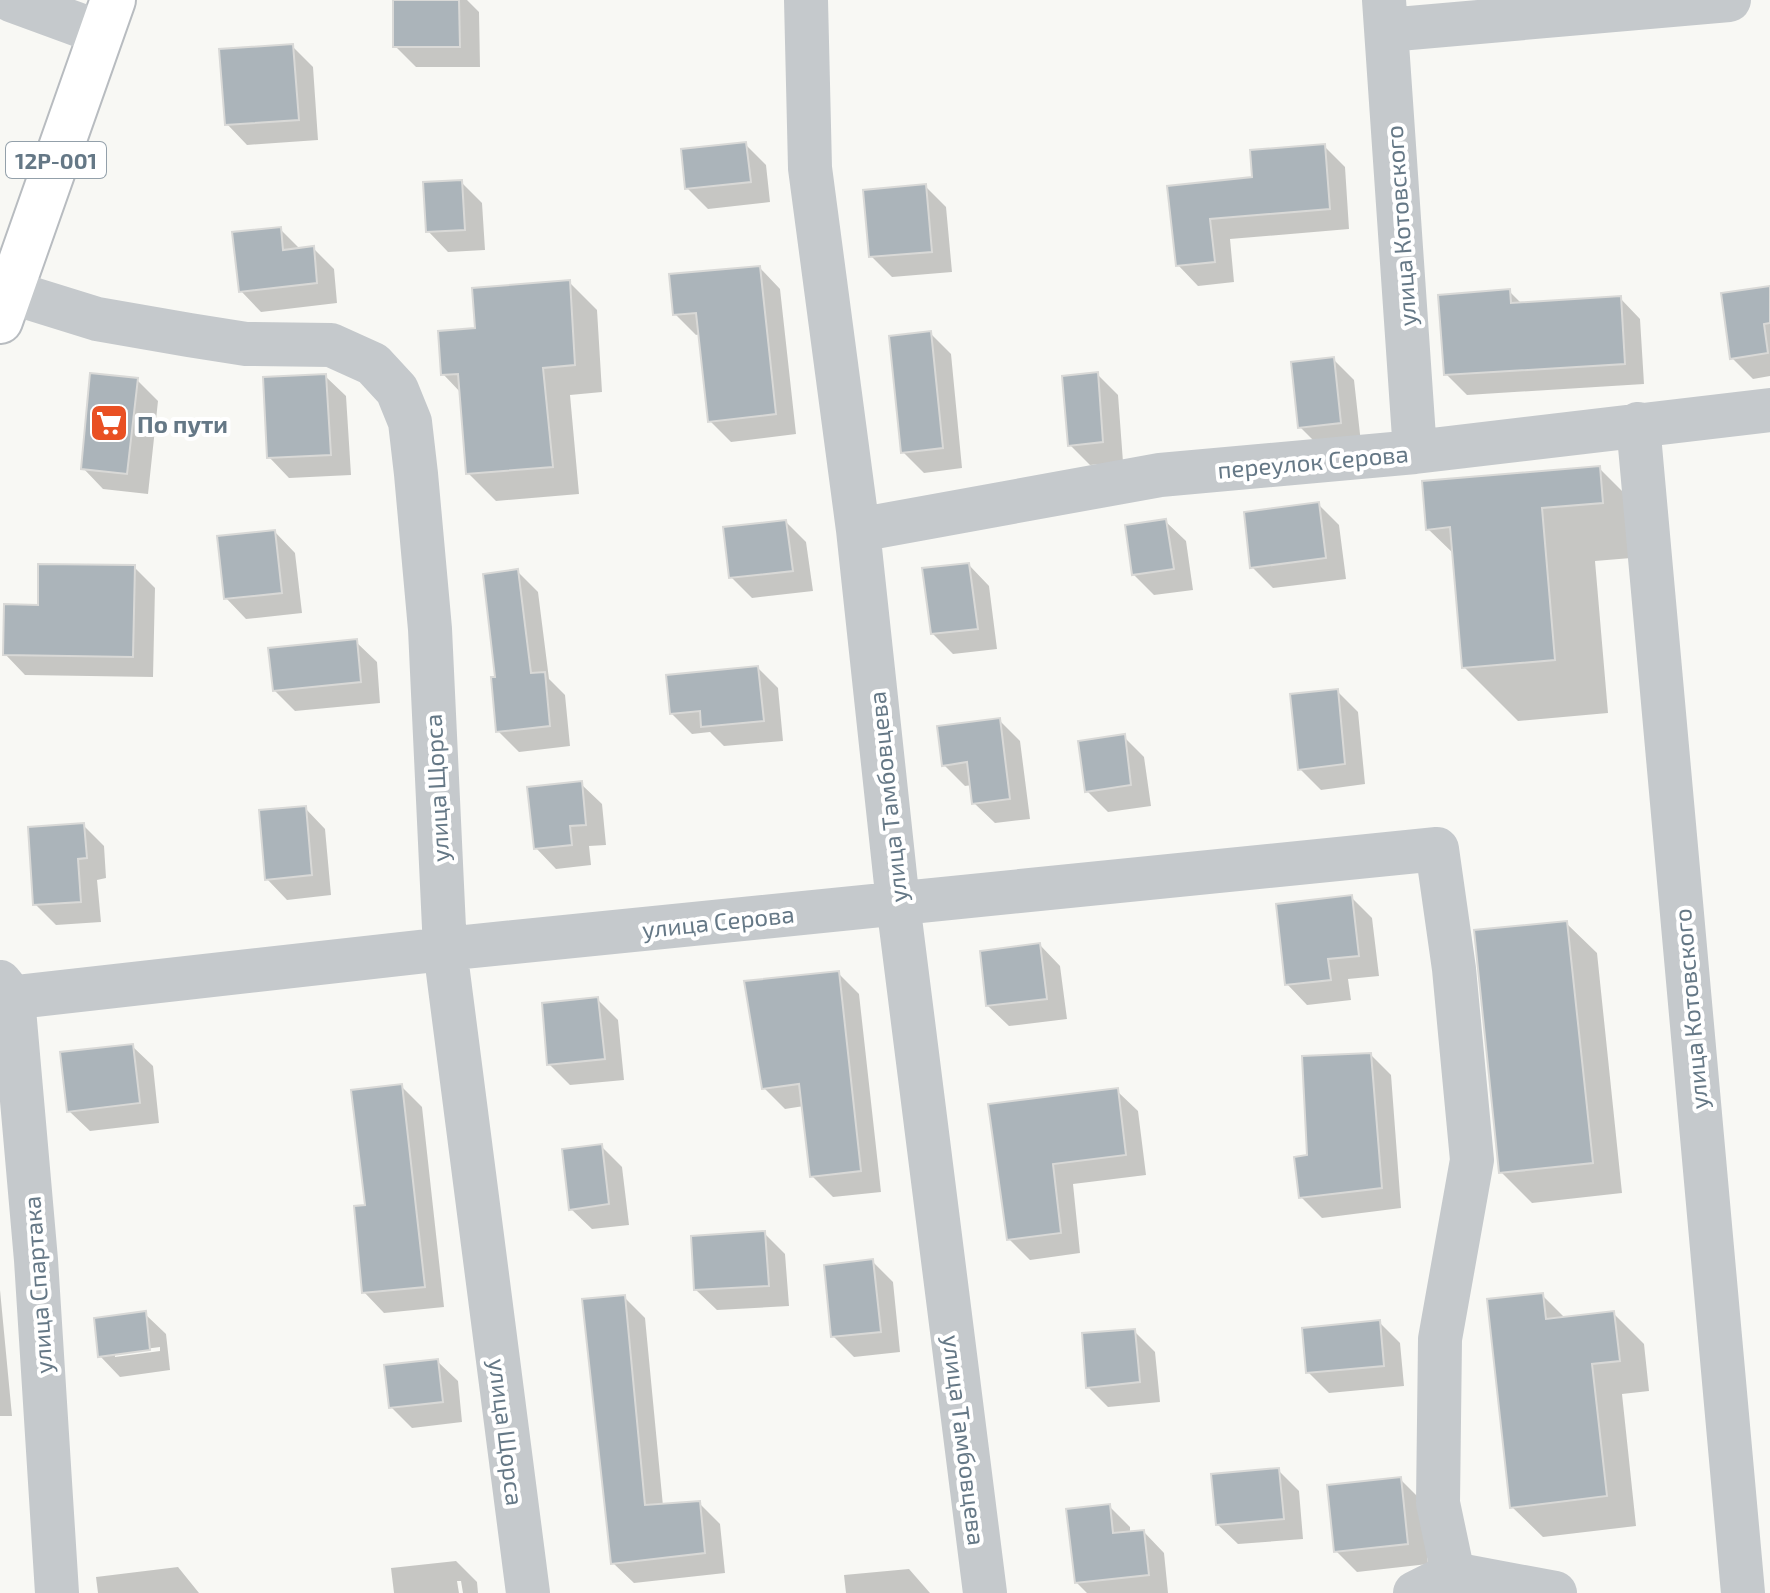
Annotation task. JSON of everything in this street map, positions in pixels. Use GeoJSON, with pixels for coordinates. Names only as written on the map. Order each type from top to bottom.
{"type":"FeatureCollection","features":[{"type":"Feature","properties":{"kind":"main road","name":"12Р-001"},"geometry":{"type":"LineString","coordinates":[[5,306],[107,17]]}},
{"type":"Feature","properties":{"kind":"street"},"geometry":{"type":"LineString","coordinates":[[11,0],[107,17]]}},
{"type":"Feature","properties":{"kind":"street","name":"улица Тамбовцева"},"geometry":{"type":"LineString","coordinates":[[806,0],[810,168],[858,530],[898,903],[985,1593]]}},
{"type":"Feature","properties":{"kind":"street"},"geometry":{"type":"LineString","coordinates":[[1385,15],[1729,0]]}},
{"type":"Feature","properties":{"kind":"street","name":"улица Котовского"},"geometry":{"type":"LineString","coordinates":[[1385,15],[1415,452]]}},
{"type":"Feature","properties":{"kind":"street","name":"улица Щорса"},"geometry":{"type":"LineString","coordinates":[[5,306],[246,344],[331,345],[373,364],[397,390],[410,422],[430,629],[445,949],[528,1593]]}},
{"type":"Feature","properties":{"kind":"street","name":"переулок Серова"},"geometry":{"type":"LineString","coordinates":[[858,530],[1160,475],[1415,452],[1770,410]]}},
{"type":"Feature","properties":{"kind":"street","name":"улица Котовского"},"geometry":{"type":"LineString","coordinates":[[1638,424],[1743,1593]]}},
{"type":"Feature","properties":{"kind":"street","name":"улица Серова"},"geometry":{"type":"LineString","coordinates":[[4,993],[1437,849],[1456,984],[1472,1160],[1440,1339],[1438,1503],[1453,1574]]}},
{"type":"Feature","properties":{"kind":"street","name":"улица Спартака"},"geometry":{"type":"LineString","coordinates":[[4,993],[36,1260],[57,1593]]}},
{"type":"Feature","properties":{"kind":"street"},"geometry":{"type":"LineString","coordinates":[[1415,1593],[1453,1574],[1555,1593]]}},
{"type":"Feature","properties":{"kind":"building"},"geometry":{"type":"Polygon","coordinates":[[[393,0],[459,0],[460,47],[393,47],[393,0]]]}},
{"type":"Feature","properties":{"kind":"building"},"geometry":{"type":"Polygon","coordinates":[[[293,44],[299,120],[225,125],[219,49],[293,44]]]}},
{"type":"Feature","properties":{"kind":"building"},"geometry":{"type":"Polygon","coordinates":[[[746,142],[751,182],[685,189],[681,149],[746,142]]]}},
{"type":"Feature","properties":{"kind":"building"},"geometry":{"type":"Polygon","coordinates":[[[1325,144],[1330,209],[1210,219],[1215,262],[1176,266],[1167,186],[1252,177],[1250,150],[1325,144]]]}},
{"type":"Feature","properties":{"kind":"building"},"geometry":{"type":"Polygon","coordinates":[[[462,180],[465,230],[426,232],[423,182],[462,180]]]}},
{"type":"Feature","properties":{"kind":"building"},"geometry":{"type":"Polygon","coordinates":[[[926,184],[932,252],[869,257],[863,190],[926,184]]]}},
{"type":"Feature","properties":{"kind":"building"},"geometry":{"type":"Polygon","coordinates":[[[281,227],[283,250],[314,246],[317,283],[239,292],[232,232],[281,227]]]}},
{"type":"Feature","properties":{"kind":"building"},"geometry":{"type":"Polygon","coordinates":[[[760,266],[776,414],[708,422],[696,313],[673,315],[669,274],[760,266]]]}},
{"type":"Feature","properties":{"kind":"building"},"geometry":{"type":"Polygon","coordinates":[[[570,280],[575,365],[543,368],[553,467],[466,474],[458,374],[441,375],[438,331],[475,328],[472,288],[570,280]]]}},
{"type":"Feature","properties":{"kind":"building"},"geometry":{"type":"Polygon","coordinates":[[[1770,286],[1770,323],[1764,324],[1768,353],[1730,359],[1721,293],[1770,286]]]}},
{"type":"Feature","properties":{"kind":"building"},"geometry":{"type":"Polygon","coordinates":[[[1510,289],[1511,303],[1621,296],[1625,364],[1444,375],[1438,295],[1510,289]]]}},
{"type":"Feature","properties":{"kind":"building"},"geometry":{"type":"Polygon","coordinates":[[[931,331],[943,448],[901,453],[889,336],[931,331]]]}},
{"type":"Feature","properties":{"kind":"building"},"geometry":{"type":"Polygon","coordinates":[[[1334,357],[1341,423],[1298,428],[1291,362],[1334,357]]]}},
{"type":"Feature","properties":{"kind":"building"},"geometry":{"type":"Polygon","coordinates":[[[1098,372],[1103,442],[1068,446],[1062,376],[1098,372]]]}},
{"type":"Feature","properties":{"kind":"building","name":"По пути"},"geometry":{"type":"Polygon","coordinates":[[[90,373],[138,378],[127,474],[81,469],[90,373]]]}},
{"type":"Feature","properties":{"kind":"building"},"geometry":{"type":"Polygon","coordinates":[[[326,374],[331,455],[267,458],[263,377],[326,374]]]}},
{"type":"Feature","properties":{"kind":"building"},"geometry":{"type":"Polygon","coordinates":[[[1600,466],[1603,503],[1542,508],[1555,660],[1462,668],[1450,527],[1426,530],[1422,481],[1600,466]]]}},
{"type":"Feature","properties":{"kind":"building"},"geometry":{"type":"Polygon","coordinates":[[[1319,502],[1326,558],[1250,568],[1244,512],[1319,502]]]}},
{"type":"Feature","properties":{"kind":"building"},"geometry":{"type":"Polygon","coordinates":[[[1166,519],[1174,569],[1132,575],[1125,525],[1166,519]]]}},
{"type":"Feature","properties":{"kind":"building"},"geometry":{"type":"Polygon","coordinates":[[[786,520],[793,571],[729,578],[723,527],[786,520]]]}},
{"type":"Feature","properties":{"kind":"building"},"geometry":{"type":"Polygon","coordinates":[[[275,530],[282,593],[224,599],[217,536],[275,530]]]}},
{"type":"Feature","properties":{"kind":"building"},"geometry":{"type":"Polygon","coordinates":[[[969,563],[978,629],[931,634],[922,568],[969,563]]]}},
{"type":"Feature","properties":{"kind":"building"},"geometry":{"type":"Polygon","coordinates":[[[38,564],[135,565],[133,657],[3,655],[4,604],[38,605],[38,564]]]}},
{"type":"Feature","properties":{"kind":"building"},"geometry":{"type":"Polygon","coordinates":[[[518,569],[531,673],[545,672],[550,726],[496,732],[491,677],[495,677],[483,574],[518,569]]]}},
{"type":"Feature","properties":{"kind":"building"},"geometry":{"type":"Polygon","coordinates":[[[357,639],[361,682],[273,691],[268,648],[357,639]]]}},
{"type":"Feature","properties":{"kind":"building"},"geometry":{"type":"Polygon","coordinates":[[[758,666],[764,721],[701,727],[700,711],[670,714],[666,675],[758,666]]]}},
{"type":"Feature","properties":{"kind":"building"},"geometry":{"type":"Polygon","coordinates":[[[1338,689],[1345,764],[1298,770],[1290,694],[1338,689]]]}},
{"type":"Feature","properties":{"kind":"building"},"geometry":{"type":"Polygon","coordinates":[[[1000,718],[1010,799],[972,804],[967,762],[942,766],[937,726],[1000,718]]]}},
{"type":"Feature","properties":{"kind":"building"},"geometry":{"type":"Polygon","coordinates":[[[1125,734],[1131,785],[1085,792],[1078,741],[1125,734]]]}},
{"type":"Feature","properties":{"kind":"building"},"geometry":{"type":"Polygon","coordinates":[[[582,781],[586,825],[570,826],[572,845],[534,849],[527,787],[582,781]]]}},
{"type":"Feature","properties":{"kind":"building"},"geometry":{"type":"Polygon","coordinates":[[[306,806],[312,875],[265,880],[259,810],[306,806]]]}},
{"type":"Feature","properties":{"kind":"building"},"geometry":{"type":"Polygon","coordinates":[[[84,823],[87,858],[78,859],[81,902],[33,905],[28,827],[84,823]]]}},
{"type":"Feature","properties":{"kind":"building"},"geometry":{"type":"Polygon","coordinates":[[[1352,895],[1359,956],[1328,959],[1331,980],[1285,985],[1276,904],[1352,895]]]}},
{"type":"Feature","properties":{"kind":"building"},"geometry":{"type":"Polygon","coordinates":[[[1567,921],[1593,1163],[1499,1173],[1474,930],[1567,921]]]}},
{"type":"Feature","properties":{"kind":"building"},"geometry":{"type":"Polygon","coordinates":[[[1040,943],[1047,999],[986,1006],[980,951],[1040,943]]]}},
{"type":"Feature","properties":{"kind":"building"},"geometry":{"type":"Polygon","coordinates":[[[839,971],[861,1171],[810,1177],[799,1084],[762,1089],[744,981],[839,971]]]}},
{"type":"Feature","properties":{"kind":"building"},"geometry":{"type":"Polygon","coordinates":[[[598,997],[605,1059],[547,1065],[542,1003],[598,997]]]}},
{"type":"Feature","properties":{"kind":"building"},"geometry":{"type":"Polygon","coordinates":[[[133,1044],[140,1103],[67,1112],[60,1052],[133,1044]]]}},
{"type":"Feature","properties":{"kind":"building"},"geometry":{"type":"Polygon","coordinates":[[[1371,1053],[1382,1188],[1299,1198],[1294,1157],[1307,1155],[1302,1056],[1371,1053]]]}},
{"type":"Feature","properties":{"kind":"building"},"geometry":{"type":"Polygon","coordinates":[[[402,1084],[425,1287],[362,1293],[354,1206],[365,1205],[351,1090],[402,1084]]]}},
{"type":"Feature","properties":{"kind":"building"},"geometry":{"type":"Polygon","coordinates":[[[1118,1088],[1126,1155],[1053,1164],[1061,1233],[1007,1240],[988,1104],[1118,1088]]]}},
{"type":"Feature","properties":{"kind":"building"},"geometry":{"type":"Polygon","coordinates":[[[602,1144],[609,1204],[569,1210],[562,1149],[602,1144]]]}},
{"type":"Feature","properties":{"kind":"building"},"geometry":{"type":"Polygon","coordinates":[[[765,1231],[769,1286],[694,1290],[691,1236],[765,1231]]]}},
{"type":"Feature","properties":{"kind":"building"},"geometry":{"type":"Polygon","coordinates":[[[873,1259],[881,1332],[831,1337],[824,1265],[873,1259]]]}},
{"type":"Feature","properties":{"kind":"building"},"geometry":{"type":"Polygon","coordinates":[[[1543,1293],[1546,1319],[1614,1311],[1620,1361],[1592,1364],[1607,1496],[1510,1508],[1487,1299],[1543,1293]]]}},
{"type":"Feature","properties":{"kind":"building"},"geometry":{"type":"Polygon","coordinates":[[[625,1295],[645,1505],[700,1501],[705,1553],[611,1564],[582,1299],[625,1295]]]}},
{"type":"Feature","properties":{"kind":"building"},"geometry":{"type":"Polygon","coordinates":[[[146,1311],[150,1350],[98,1357],[94,1318],[146,1311]]]}},
{"type":"Feature","properties":{"kind":"building"},"geometry":{"type":"Polygon","coordinates":[[[1380,1320],[1384,1366],[1306,1373],[1302,1328],[1380,1320]]]}},
{"type":"Feature","properties":{"kind":"building"},"geometry":{"type":"Polygon","coordinates":[[[1135,1329],[1140,1382],[1086,1388],[1082,1333],[1135,1329]]]}},
{"type":"Feature","properties":{"kind":"building"},"geometry":{"type":"Polygon","coordinates":[[[438,1359],[443,1402],[389,1408],[384,1365],[438,1359]]]}},
{"type":"Feature","properties":{"kind":"building"},"geometry":{"type":"Polygon","coordinates":[[[1279,1468],[1284,1519],[1216,1525],[1211,1474],[1279,1468]]]}},
{"type":"Feature","properties":{"kind":"building"},"geometry":{"type":"Polygon","coordinates":[[[1401,1477],[1408,1544],[1334,1552],[1327,1485],[1401,1477]]]}},
{"type":"Feature","properties":{"kind":"building"},"geometry":{"type":"Polygon","coordinates":[[[1110,1504],[1113,1533],[1144,1530],[1149,1575],[1075,1583],[1066,1509],[1110,1504]]]}},
{"type":"Feature","properties":{"kind":"place","name":"По пути"},"geometry":{"type":"Point","coordinates":[109,423]}}]}
